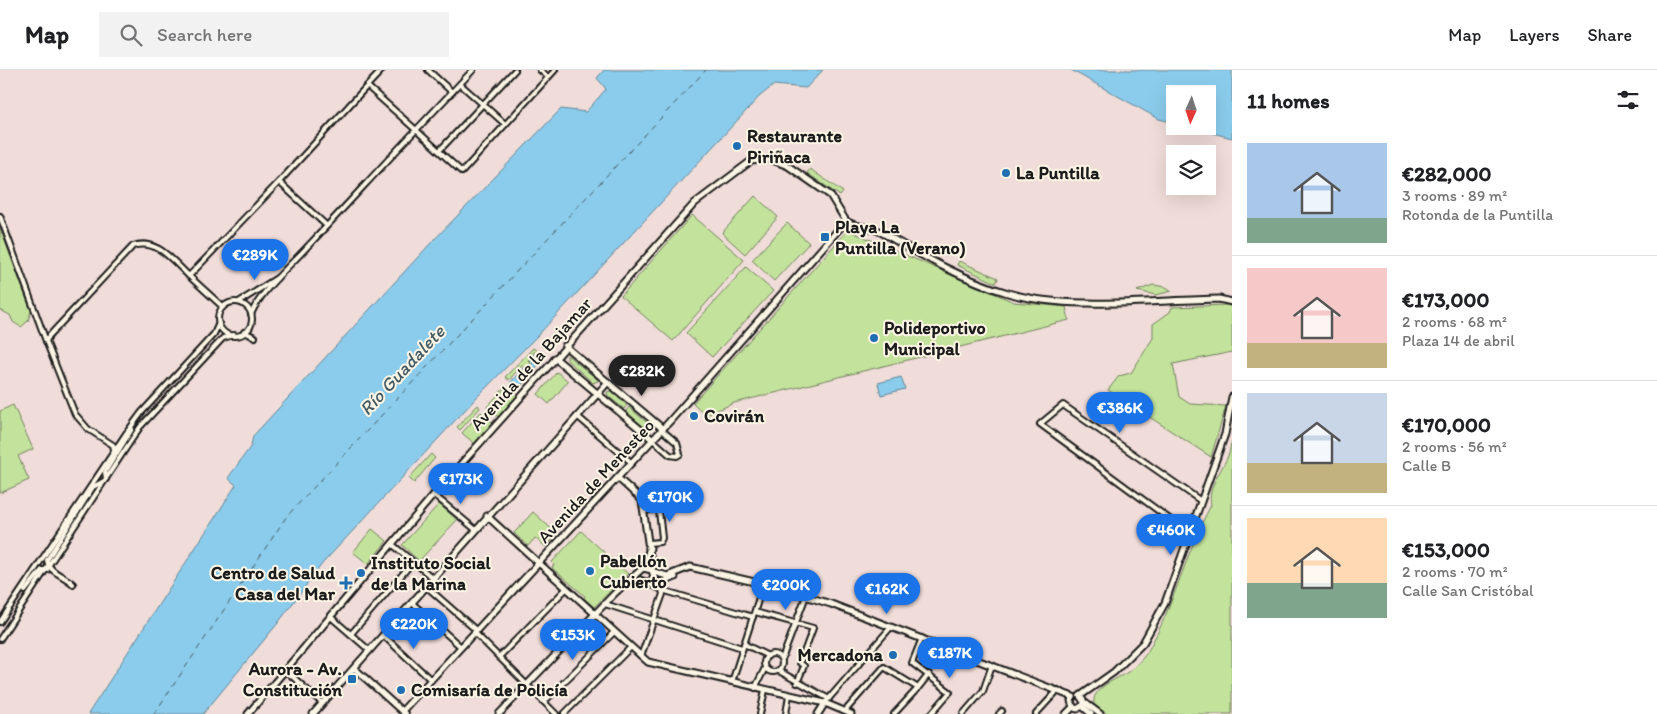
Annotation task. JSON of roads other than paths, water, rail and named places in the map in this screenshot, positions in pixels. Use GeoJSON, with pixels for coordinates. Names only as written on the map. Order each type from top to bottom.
{"type":"FeatureCollection","features":[{"type":"Feature","properties":{"kind":"street"},"geometry":{"type":"LineString","coordinates":[[189,276],[382,70]]}},
{"type":"Feature","properties":{"kind":"street"},"geometry":{"type":"LineString","coordinates":[[428,70],[452,92]]}},
{"type":"Feature","properties":{"kind":"street"},"geometry":{"type":"LineString","coordinates":[[0,639],[140,427],[223,338],[244,332],[249,327],[251,314],[256,304],[281,275],[473,70]]}},
{"type":"Feature","properties":{"kind":"street"},"geometry":{"type":"LineString","coordinates":[[439,151],[515,70]]}},
{"type":"Feature","properties":{"kind":"street"},"geometry":{"type":"LineString","coordinates":[[540,70],[548,77]]}},
{"type":"Feature","properties":{"kind":"street"},"geometry":{"type":"LineString","coordinates":[[367,86],[462,172],[555,70]]}},
{"type":"Feature","properties":{"kind":"street"},"geometry":{"type":"LineString","coordinates":[[460,84],[505,124]]}},
{"type":"Feature","properties":{"kind":"street","name":"Avenida de la Bajamar"},"geometry":{"type":"LineString","coordinates":[[248,714],[332,618],[434,495],[695,203],[752,161],[770,159],[788,166],[830,195],[846,221]]}},
{"type":"Feature","properties":{"kind":"street"},"geometry":{"type":"LineString","coordinates":[[279,182],[327,226]]}},
{"type":"Feature","properties":{"kind":"street"},"geometry":{"type":"LineString","coordinates":[[0,216],[75,414],[88,430],[113,445],[114,450]]}},
{"type":"Feature","properties":{"kind":"street"},"geometry":{"type":"LineString","coordinates":[[846,221],[852,225],[867,226],[879,231],[914,252],[960,274],[1007,293],[1026,297],[1070,302],[1219,300],[1232,302]]}},
{"type":"Feature","properties":{"kind":"street","name":"Avenida de Menesteo"},"geometry":{"type":"LineString","coordinates":[[402,713],[653,440],[846,221]]}},
{"type":"Feature","properties":{"kind":"street"},"geometry":{"type":"LineString","coordinates":[[46,341],[59,324],[133,246],[142,243],[154,245],[223,307]]}},
{"type":"Feature","properties":{"kind":"street"},"geometry":{"type":"LineString","coordinates":[[238,302],[281,275]]}},
{"type":"Feature","properties":{"kind":"street"},"geometry":{"type":"LineString","coordinates":[[0,623],[114,450],[142,412],[214,334],[219,324],[218,316],[223,307],[232,302],[238,302],[245,305],[251,314]]}},
{"type":"Feature","properties":{"kind":"street"},"geometry":{"type":"LineString","coordinates":[[219,324],[228,334],[234,335]]}},
{"type":"Feature","properties":{"kind":"street"},"geometry":{"type":"LineString","coordinates":[[244,332],[255,337],[249,327]]}},
{"type":"Feature","properties":{"kind":"street"},"geometry":{"type":"LineString","coordinates":[[555,358],[670,455],[677,456],[680,454],[677,444],[566,346]]}},
{"type":"Feature","properties":{"kind":"street"},"geometry":{"type":"LineString","coordinates":[[313,714],[608,382]]}},
{"type":"Feature","properties":{"kind":"street"},"geometry":{"type":"LineString","coordinates":[[643,568],[667,576],[690,567],[806,596],[922,638],[1072,697],[1080,696],[1114,672],[1143,643],[1165,603],[1225,434],[1232,398]]}},
{"type":"Feature","properties":{"kind":"street"},"geometry":{"type":"LineString","coordinates":[[1190,534],[1040,424],[1063,406],[1201,501]]}},
{"type":"Feature","properties":{"kind":"street"},"geometry":{"type":"LineString","coordinates":[[105,480],[105,472],[142,412]]}},
{"type":"Feature","properties":{"kind":"street"},"geometry":{"type":"LineString","coordinates":[[578,416],[632,463]]}},
{"type":"Feature","properties":{"kind":"street"},"geometry":{"type":"LineString","coordinates":[[1225,434],[1232,437]]}},
{"type":"Feature","properties":{"kind":"street"},"geometry":{"type":"LineString","coordinates":[[618,478],[642,500],[654,577],[649,583]]}},
{"type":"Feature","properties":{"kind":"street"},"geometry":{"type":"LineString","coordinates":[[434,495],[476,530]]}},
{"type":"Feature","properties":{"kind":"street"},"geometry":{"type":"LineString","coordinates":[[644,510],[656,509],[659,511],[662,538],[660,542],[649,546]]}},
{"type":"Feature","properties":{"kind":"street"},"geometry":{"type":"LineString","coordinates":[[487,516],[614,632],[653,664],[755,688],[827,701]]}},
{"type":"Feature","properties":{"kind":"street"},"geometry":{"type":"LineString","coordinates":[[393,545],[434,579]]}},
{"type":"Feature","properties":{"kind":"street"},"geometry":{"type":"LineString","coordinates":[[498,714],[639,573],[643,568],[649,546]]}},
{"type":"Feature","properties":{"kind":"street"},"geometry":{"type":"LineString","coordinates":[[351,634],[413,562]]}},
{"type":"Feature","properties":{"kind":"street"},"geometry":{"type":"LineString","coordinates":[[649,583],[661,583],[690,567]]}},
{"type":"Feature","properties":{"kind":"street"},"geometry":{"type":"LineString","coordinates":[[0,623],[38,574],[48,568]]}},
{"type":"Feature","properties":{"kind":"street"},"geometry":{"type":"LineString","coordinates":[[48,568],[73,584],[48,568]]}},
{"type":"Feature","properties":{"kind":"street"},"geometry":{"type":"LineString","coordinates":[[639,573],[640,580]]}},
{"type":"Feature","properties":{"kind":"street"},"geometry":{"type":"LineString","coordinates":[[627,584],[640,580],[662,590],[734,613],[754,614],[813,628],[800,663],[804,666],[797,682]]}},
{"type":"Feature","properties":{"kind":"street"},"geometry":{"type":"LineString","coordinates":[[732,682],[763,585]]}},
{"type":"Feature","properties":{"kind":"street"},"geometry":{"type":"LineString","coordinates":[[426,586],[476,632],[556,714]]}},
{"type":"Feature","properties":{"kind":"street"},"geometry":{"type":"LineString","coordinates":[[499,657],[566,589]]}},
{"type":"Feature","properties":{"kind":"street"},"geometry":{"type":"LineString","coordinates":[[641,656],[663,594],[662,590]]}},
{"type":"Feature","properties":{"kind":"street"},"geometry":{"type":"LineString","coordinates":[[779,671],[806,596]]}},
{"type":"Feature","properties":{"kind":"street"},"geometry":{"type":"LineString","coordinates":[[412,603],[462,647]]}},
{"type":"Feature","properties":{"kind":"street"},"geometry":{"type":"LineString","coordinates":[[606,604],[653,621],[743,646],[768,656],[781,657],[782,660]]}},
{"type":"Feature","properties":{"kind":"street"},"geometry":{"type":"LineString","coordinates":[[332,618],[369,650]]}},
{"type":"Feature","properties":{"kind":"street"},"geometry":{"type":"LineString","coordinates":[[818,714],[891,627]]}},
{"type":"Feature","properties":{"kind":"street"},"geometry":{"type":"LineString","coordinates":[[544,702],[614,632]]}},
{"type":"Feature","properties":{"kind":"street"},"geometry":{"type":"LineString","coordinates":[[383,635],[431,680]]}},
{"type":"Feature","properties":{"kind":"street"},"geometry":{"type":"LineString","coordinates":[[922,638],[912,662],[950,692],[930,714]]}},
{"type":"Feature","properties":{"kind":"street"},"geometry":{"type":"LineString","coordinates":[[564,714],[631,647]]}},
{"type":"Feature","properties":{"kind":"street"},"geometry":{"type":"LineString","coordinates":[[755,688],[765,668],[768,656]]}},
{"type":"Feature","properties":{"kind":"street"},"geometry":{"type":"LineString","coordinates":[[963,714],[983,691],[992,665]]}},
{"type":"Feature","properties":{"kind":"street"},"geometry":{"type":"LineString","coordinates":[[845,711],[884,667],[918,688]]}},
{"type":"Feature","properties":{"kind":"street"},"geometry":{"type":"LineString","coordinates":[[354,668],[402,713]]}},
{"type":"Feature","properties":{"kind":"street"},"geometry":{"type":"LineString","coordinates":[[765,668],[776,673],[779,671],[850,714]]}},
{"type":"Feature","properties":{"kind":"street"},"geometry":{"type":"LineString","coordinates":[[285,670],[322,703]]}},
{"type":"Feature","properties":{"kind":"street"},"geometry":{"type":"LineString","coordinates":[[894,714],[929,674]]}},
{"type":"Feature","properties":{"kind":"street"},"geometry":{"type":"LineString","coordinates":[[760,714],[765,690]]}},
{"type":"Feature","properties":{"kind":"street"},"geometry":{"type":"LineString","coordinates":[[1036,714],[1058,690]]}},
{"type":"Feature","properties":{"kind":"street"},"geometry":{"type":"LineString","coordinates":[[786,714],[789,694]]}},
{"type":"Feature","properties":{"kind":"street"},"geometry":{"type":"LineString","coordinates":[[1080,696],[1083,704],[1091,714]]}},
{"type":"Feature","properties":{"kind":"street"},"geometry":{"type":"LineString","coordinates":[[1072,697],[1073,707]]}},
{"type":"Feature","properties":{"kind":"street"},"geometry":{"type":"LineString","coordinates":[[1073,707],[1079,708],[1083,704]]}},
{"type":"Feature","properties":{"kind":"street"},"geometry":{"type":"LineString","coordinates":[[1083,704],[1100,714]]}},
{"type":"Feature","properties":{"kind":"street"},"geometry":{"type":"LineString","coordinates":[[1066,714],[1073,707]]}},
{"type":"Feature","properties":{"kind":"water","name":"Río Guadalete"},"geometry":{"type":"Polygon","coordinates":[[[604,70],[823,70],[806,88],[774,85],[760,96],[322,564],[278,623],[203,714],[88,714],[236,485],[228,478],[251,446],[253,436],[430,244],[561,109],[586,112],[606,89],[597,78],[604,70]]]}},
{"type":"Feature","properties":{"kind":"water"},"geometry":{"type":"Polygon","coordinates":[[[1071,70],[1232,70],[1232,138],[1216,134],[1216,85],[1166,85],[1166,121],[1159,119],[1071,70]]]}},
{"type":"Feature","properties":{"kind":"water"},"geometry":{"type":"Polygon","coordinates":[[[535,354],[542,361],[532,372],[528,369],[533,363],[530,360],[535,354]]]}},
{"type":"Feature","properties":{"kind":"water"},"geometry":{"type":"Polygon","coordinates":[[[523,368],[530,374],[518,389],[510,383],[523,368]]]}},
{"type":"Feature","properties":{"kind":"water"},"geometry":{"type":"Polygon","coordinates":[[[901,377],[905,389],[881,395],[878,383],[901,377]]]}},
{"type":"Feature","properties":{"kind":"place","name":"Restaurante Piriñaca"},"geometry":{"type":"Point","coordinates":[737,146]}},
{"type":"Feature","properties":{"kind":"place","name":"La Puntilla"},"geometry":{"type":"Point","coordinates":[1006,173]}},
{"type":"Feature","properties":{"kind":"place","name":"Playa La Puntilla (Verano)"},"geometry":{"type":"Point","coordinates":[825,237]}},
{"type":"Feature","properties":{"kind":"place","name":"Polideportivo Municipal"},"geometry":{"type":"Point","coordinates":[874,338]}},
{"type":"Feature","properties":{"kind":"place","name":"Covirán"},"geometry":{"type":"Point","coordinates":[694,416]}},
{"type":"Feature","properties":{"kind":"place","name":"Pabellón Cubierto"},"geometry":{"type":"Point","coordinates":[590,571]}},
{"type":"Feature","properties":{"kind":"place","name":"Instituto Social de la Marina"},"geometry":{"type":"Point","coordinates":[361,573]}},
{"type":"Feature","properties":{"kind":"place","name":"Centro de Salud Casa del Mar"},"geometry":{"type":"Point","coordinates":[346,583]}},
{"type":"Feature","properties":{"kind":"place","name":"Mercadona"},"geometry":{"type":"Point","coordinates":[893,655]}},
{"type":"Feature","properties":{"kind":"place","name":"Aurora - Av. Constitución"},"geometry":{"type":"Point","coordinates":[352,679]}},
{"type":"Feature","properties":{"kind":"place","name":"Comisaría de Policía"},"geometry":{"type":"Point","coordinates":[401,690]}}]}
